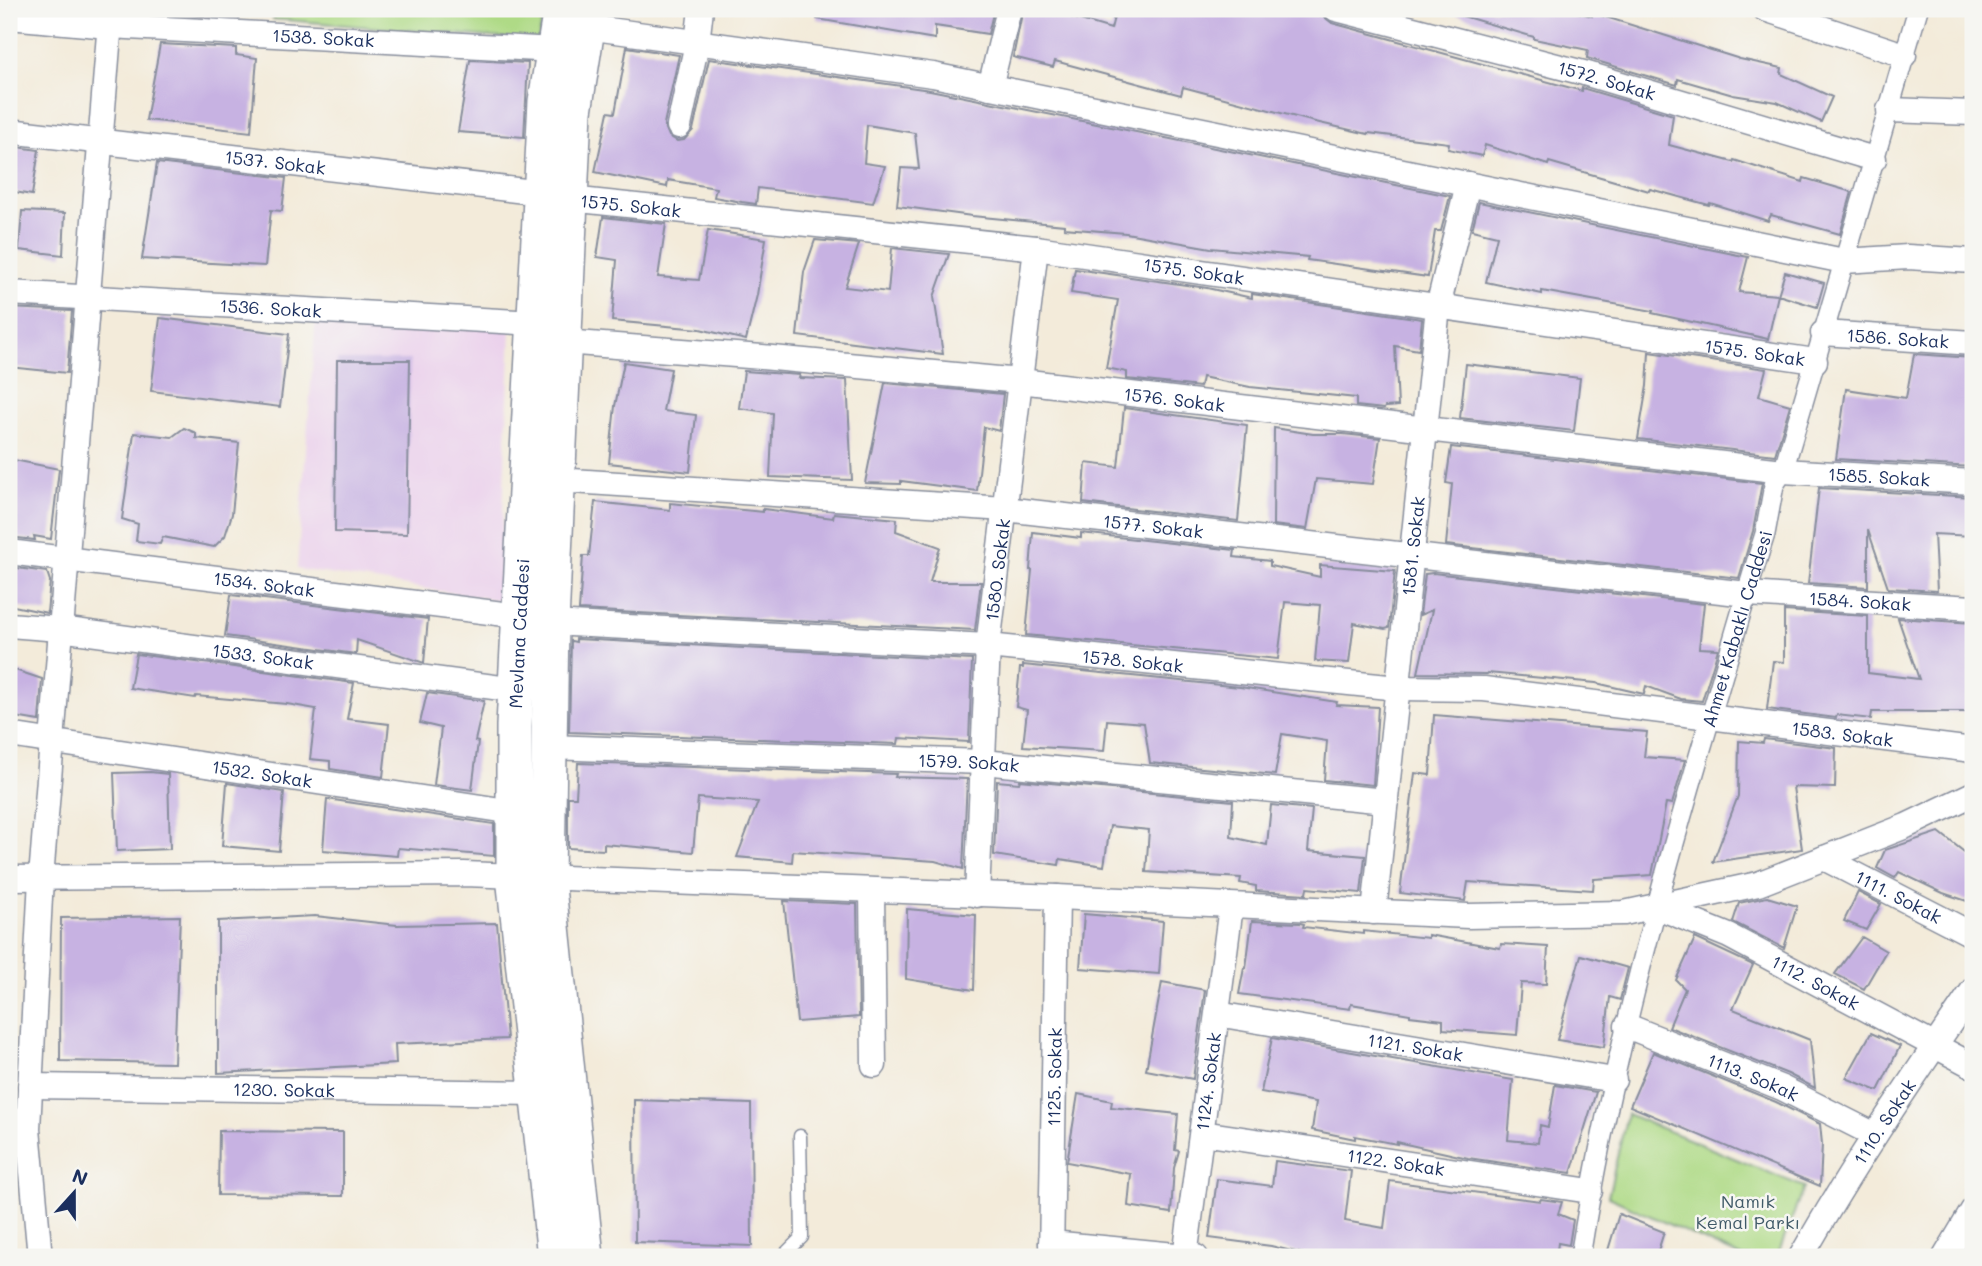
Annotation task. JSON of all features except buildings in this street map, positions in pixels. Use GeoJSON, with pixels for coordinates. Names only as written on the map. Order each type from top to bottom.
{"type":"FeatureCollection","features":[{"type":"Feature","properties":{"kind":"main road","name":"Mevlana Caddesi"},"geometry":{"type":"LineString","coordinates":[[579,15],[555,50],[546,101],[556,196],[564,342],[557,480],[535,620],[516,690],[514,812],[530,877],[586,1257]]}},
{"type":"Feature","properties":{"kind":"main road","name":"Mevlana Caddesi"},"geometry":{"type":"LineString","coordinates":[[555,1257],[537,1093],[530,877],[549,747],[535,620],[535,323],[556,196],[574,111],[579,15]]}},
{"type":"Feature","properties":{"kind":"street"},"geometry":{"type":"LineString","coordinates":[[679,126],[697,43],[701,9]]}},
{"type":"Feature","properties":{"kind":"street"},"geometry":{"type":"LineString","coordinates":[[990,87],[1009,9]]}},
{"type":"Feature","properties":{"kind":"street","name":"1572. Sokak"},"geometry":{"type":"LineString","coordinates":[[1336,9],[1584,73],[1874,159]]}},
{"type":"Feature","properties":{"kind":"street"},"geometry":{"type":"LineString","coordinates":[[1765,9],[1904,55]]}},
{"type":"Feature","properties":{"kind":"street","name":"Ahmet Kabaklı Caddesi"},"geometry":{"type":"LineString","coordinates":[[1580,1257],[1590,1191],[1655,906],[1765,534],[1774,485],[1783,471],[1918,9]]}},
{"type":"Feature","properties":{"kind":"street"},"geometry":{"type":"LineString","coordinates":[[579,15],[697,43],[933,75],[1844,261],[1908,257],[1973,261]]}},
{"type":"Feature","properties":{"kind":"street"},"geometry":{"type":"LineString","coordinates":[[40,1257],[28,1129],[41,878],[110,17]]}},
{"type":"Feature","properties":{"kind":"street","name":"1538. Sokak"},"geometry":{"type":"LineString","coordinates":[[9,18],[110,17],[555,50]]}},
{"type":"Feature","properties":{"kind":"street"},"geometry":{"type":"LineString","coordinates":[[1889,110],[1973,113]]}},
{"type":"Feature","properties":{"kind":"street","name":"1537. Sokak"},"geometry":{"type":"LineString","coordinates":[[9,131],[556,196]]}},
{"type":"Feature","properties":{"kind":"street","name":"1581. Sokak"},"geometry":{"type":"LineString","coordinates":[[1374,912],[1438,307],[1468,184]]}},
{"type":"Feature","properties":{"kind":"street","name":"1575. Sokak"},"geometry":{"type":"LineString","coordinates":[[556,196],[1036,247],[1815,361]]}},
{"type":"Feature","properties":{"kind":"street","name":"1580. Sokak"},"geometry":{"type":"LineString","coordinates":[[977,895],[988,646],[1036,247]]}},
{"type":"Feature","properties":{"kind":"street","name":"1536. Sokak"},"geometry":{"type":"LineString","coordinates":[[9,293],[535,323]]}},
{"type":"Feature","properties":{"kind":"street","name":"1586. Sokak"},"geometry":{"type":"LineString","coordinates":[[1823,333],[1973,343]]}},
{"type":"Feature","properties":{"kind":"street","name":"1576. Sokak"},"geometry":{"type":"LineString","coordinates":[[564,342],[1020,381],[1783,471]]}},
{"type":"Feature","properties":{"kind":"street","name":"1585. Sokak"},"geometry":{"type":"LineString","coordinates":[[1783,471],[1973,482]]}},
{"type":"Feature","properties":{"kind":"street","name":"1577. Sokak"},"geometry":{"type":"LineString","coordinates":[[557,480],[1005,509],[1747,594]]}},
{"type":"Feature","properties":{"kind":"street","name":"1534. Sokak"},"geometry":{"type":"LineString","coordinates":[[9,552],[535,620]]}},
{"type":"Feature","properties":{"kind":"street","name":"1584. Sokak"},"geometry":{"type":"LineString","coordinates":[[1747,594],[1973,608]]}},
{"type":"Feature","properties":{"kind":"street","name":"1578. Sokak"},"geometry":{"type":"LineString","coordinates":[[535,620],[988,646],[1398,688],[1484,689],[1711,717]]}},
{"type":"Feature","properties":{"kind":"street","name":"1533. Sokak"},"geometry":{"type":"LineString","coordinates":[[9,625],[61,629],[516,690]]}},
{"type":"Feature","properties":{"kind":"street","name":"1583. Sokak"},"geometry":{"type":"LineString","coordinates":[[1711,717],[1973,750]]}},
{"type":"Feature","properties":{"kind":"street","name":"1532. Sokak"},"geometry":{"type":"LineString","coordinates":[[9,735],[514,812]]}},
{"type":"Feature","properties":{"kind":"street","name":"1579. Sokak"},"geometry":{"type":"LineString","coordinates":[[549,747],[983,762],[1386,801]]}},
{"type":"Feature","properties":{"kind":"street"},"geometry":{"type":"LineString","coordinates":[[9,878],[450,874],[1480,916],[1623,913],[1758,884],[1971,797]]}},
{"type":"Feature","properties":{"kind":"street","name":"1111. Sokak"},"geometry":{"type":"LineString","coordinates":[[1824,858],[1973,935]]}},
{"type":"Feature","properties":{"kind":"street"},"geometry":{"type":"LineString","coordinates":[[872,891],[874,1065]]}},
{"type":"Feature","properties":{"kind":"street","name":"1125. Sokak"},"geometry":{"type":"LineString","coordinates":[[1051,1250],[1057,897]]}},
{"type":"Feature","properties":{"kind":"street","name":"1124. Sokak"},"geometry":{"type":"LineString","coordinates":[[1189,1257],[1231,906]]}},
{"type":"Feature","properties":{"kind":"street","name":"1112. Sokak"},"geometry":{"type":"LineString","coordinates":[[1655,906],[1728,936],[1973,1066]]}},
{"type":"Feature","properties":{"kind":"street","name":"1110. Sokak"},"geometry":{"type":"LineString","coordinates":[[1801,1257],[1875,1135],[1973,990]]}},
{"type":"Feature","properties":{"kind":"street","name":"1121. Sokak"},"geometry":{"type":"LineString","coordinates":[[1217,1014],[1614,1080]]}},
{"type":"Feature","properties":{"kind":"street","name":"1113. Sokak"},"geometry":{"type":"LineString","coordinates":[[1627,1026],[1782,1088],[1875,1135]]}},
{"type":"Feature","properties":{"kind":"street","name":"1230. Sokak"},"geometry":{"type":"LineString","coordinates":[[30,1086],[537,1093]]}},
{"type":"Feature","properties":{"kind":"street","name":"1122. Sokak"},"geometry":{"type":"LineString","coordinates":[[1202,1133],[1590,1191]]}},
{"type":"Feature","properties":{"kind":"street"},"geometry":{"type":"LineString","coordinates":[[1945,1257],[1973,1210]]}},
{"type":"Feature","properties":{"kind":"street"},"geometry":{"type":"LineString","coordinates":[[1051,1250],[1189,1257]]}},
{"type":"Feature","properties":{"kind":"lane"},"geometry":{"type":"LineString","coordinates":[[782,1257],[802,1237],[800,1136]]}},
{"type":"Feature","properties":{"kind":"shaded area"},"geometry":{"type":"Polygon","coordinates":[[[316,317],[511,329],[499,600],[297,569],[316,317]]]}},
{"type":"Feature","properties":{"kind":"green space"},"geometry":{"type":"Polygon","coordinates":[[[275,9],[545,9],[538,41],[273,19],[275,9]]]}},
{"type":"Feature","properties":{"kind":"green space","name":"Namık Kemal Parkı"},"geometry":{"type":"Polygon","coordinates":[[[1627,1114],[1804,1187],[1777,1257],[1741,1257],[1608,1197],[1627,1114]]]}}]}
